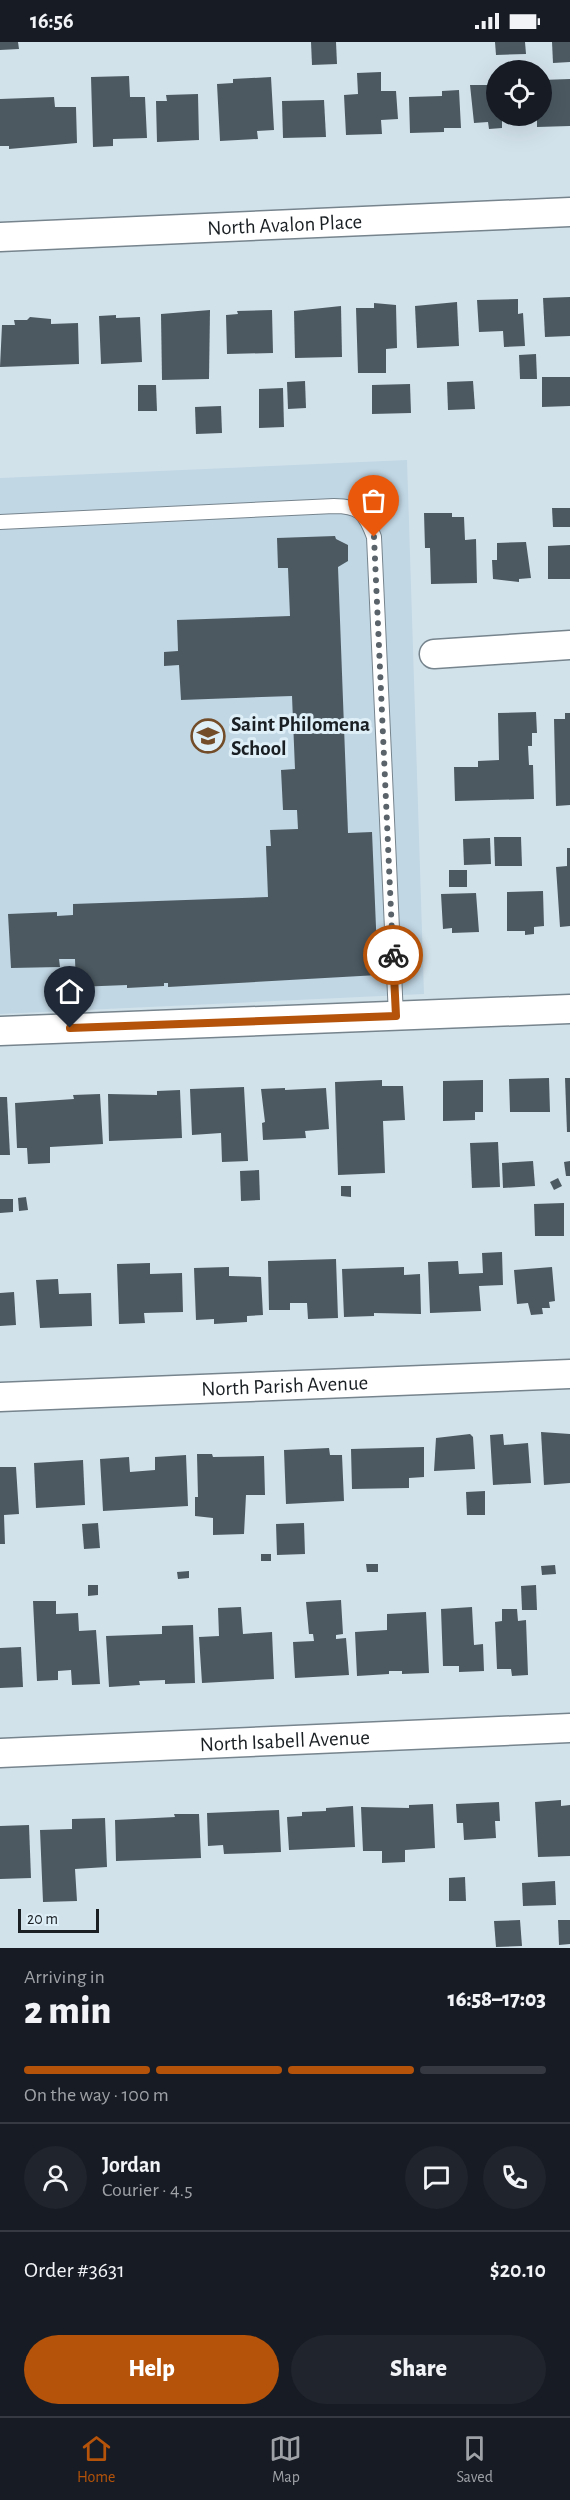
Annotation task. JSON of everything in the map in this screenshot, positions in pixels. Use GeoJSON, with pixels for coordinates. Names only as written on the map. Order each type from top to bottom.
{"type":"FeatureCollection","features":[{"type":"Feature","properties":{"kind":"street","name":"North Avalon Place"},"geometry":{"type":"LineString","coordinates":[[0,237],[570,212]]}},
{"type":"Feature","properties":{"kind":"street"},"geometry":{"type":"LineString","coordinates":[[434,654],[570,645]]}},
{"type":"Feature","properties":{"kind":"street"},"geometry":{"type":"LineString","coordinates":[[0,1031],[570,1009]]}},
{"type":"Feature","properties":{"kind":"street","name":"North Parish Avenue"},"geometry":{"type":"LineString","coordinates":[[0,1397],[570,1374]]}},
{"type":"Feature","properties":{"kind":"street","name":"North Isabell Avenue"},"geometry":{"type":"LineString","coordinates":[[0,1753],[570,1728]]}},
{"type":"Feature","properties":{"kind":"lane"},"geometry":{"type":"LineString","coordinates":[[0,522],[334,506],[351,506],[361,512],[374,537],[396,1016]]}},
{"type":"Feature","properties":{"kind":"shaded area","name":"Saint Philomena School"},"geometry":{"type":"Polygon","coordinates":[[[407,460],[424,994],[0,1014],[0,478],[407,460]]]}},
{"type":"Feature","properties":{"kind":"building"},"geometry":{"type":"Polygon","coordinates":[[[0,42],[18,42],[19,49],[0,50],[0,42]]]}},
{"type":"Feature","properties":{"kind":"building"},"geometry":{"type":"Polygon","coordinates":[[[311,42],[336,42],[337,64],[312,65],[311,42]]]}},
{"type":"Feature","properties":{"kind":"building"},"geometry":{"type":"Polygon","coordinates":[[[495,42],[525,42],[526,54],[496,55],[495,42]]]}},
{"type":"Feature","properties":{"kind":"building"},"geometry":{"type":"Polygon","coordinates":[[[552,42],[570,42],[570,62],[553,63],[552,42]]]}},
{"type":"Feature","properties":{"kind":"building"},"geometry":{"type":"Polygon","coordinates":[[[381,72],[381,91],[396,91],[398,119],[381,120],[382,134],[346,135],[344,95],[358,94],[357,73],[381,72]]]}},
{"type":"Feature","properties":{"kind":"building"},"geometry":{"type":"Polygon","coordinates":[[[129,76],[130,97],[145,97],[147,138],[113,139],[113,146],[93,147],[91,77],[129,76]]]}},
{"type":"Feature","properties":{"kind":"building"},"geometry":{"type":"Polygon","coordinates":[[[271,77],[274,130],[257,131],[258,139],[220,141],[217,84],[233,83],[233,79],[271,77]]]}},
{"type":"Feature","properties":{"kind":"building"},"geometry":{"type":"Polygon","coordinates":[[[570,79],[570,126],[537,127],[552,126],[552,80],[570,79]]]}},
{"type":"Feature","properties":{"kind":"building"},"geometry":{"type":"Polygon","coordinates":[[[470,85],[486,85],[486,122],[474,123],[470,85]]]}},
{"type":"Feature","properties":{"kind":"building"},"geometry":{"type":"Polygon","coordinates":[[[459,90],[461,128],[444,128],[444,132],[410,133],[409,97],[442,96],[442,91],[459,90]]]}},
{"type":"Feature","properties":{"kind":"building"},"geometry":{"type":"Polygon","coordinates":[[[198,94],[199,140],[157,142],[156,101],[167,101],[166,95],[198,94]]]}},
{"type":"Feature","properties":{"kind":"building"},"geometry":{"type":"Polygon","coordinates":[[[54,97],[55,107],[76,107],[77,143],[9,149],[9,146],[0,146],[0,99],[54,97]]]}},
{"type":"Feature","properties":{"kind":"building"},"geometry":{"type":"Polygon","coordinates":[[[324,100],[326,137],[283,138],[282,101],[324,100]]]}},
{"type":"Feature","properties":{"kind":"building"},"geometry":{"type":"Polygon","coordinates":[[[489,126],[502,126],[502,128],[489,129],[489,126]]]}},
{"type":"Feature","properties":{"kind":"building"},"geometry":{"type":"Polygon","coordinates":[[[570,297],[570,336],[545,337],[543,298],[570,297]]]}},
{"type":"Feature","properties":{"kind":"building"},"geometry":{"type":"Polygon","coordinates":[[[518,299],[518,314],[523,313],[525,346],[504,347],[503,331],[479,332],[477,300],[518,299]]]}},
{"type":"Feature","properties":{"kind":"building"},"geometry":{"type":"Polygon","coordinates":[[[457,302],[459,346],[417,348],[415,306],[457,302]]]}},
{"type":"Feature","properties":{"kind":"building"},"geometry":{"type":"Polygon","coordinates":[[[374,303],[396,305],[397,348],[386,349],[386,373],[358,373],[356,308],[374,308],[374,303]]]}},
{"type":"Feature","properties":{"kind":"building"},"geometry":{"type":"Polygon","coordinates":[[[341,306],[342,357],[295,358],[294,311],[341,306]]]}},
{"type":"Feature","properties":{"kind":"building"},"geometry":{"type":"Polygon","coordinates":[[[210,310],[209,379],[162,380],[161,314],[210,310]]]}},
{"type":"Feature","properties":{"kind":"building"},"geometry":{"type":"Polygon","coordinates":[[[272,310],[273,353],[227,354],[226,315],[238,314],[237,311],[272,310]]]}},
{"type":"Feature","properties":{"kind":"building"},"geometry":{"type":"Polygon","coordinates":[[[116,315],[116,318],[140,317],[142,362],[101,364],[99,316],[116,315]]]}},
{"type":"Feature","properties":{"kind":"building"},"geometry":{"type":"Polygon","coordinates":[[[30,317],[51,319],[51,324],[78,323],[79,364],[0,367],[2,325],[15,325],[14,320],[27,320],[30,317]]]}},
{"type":"Feature","properties":{"kind":"building"},"geometry":{"type":"Polygon","coordinates":[[[536,354],[537,379],[520,379],[519,355],[536,354]]]}},
{"type":"Feature","properties":{"kind":"building"},"geometry":{"type":"Polygon","coordinates":[[[542,377],[570,377],[570,406],[542,407],[542,377]]]}},
{"type":"Feature","properties":{"kind":"building"},"geometry":{"type":"Polygon","coordinates":[[[305,381],[306,408],[288,409],[287,382],[305,381]]]}},
{"type":"Feature","properties":{"kind":"building"},"geometry":{"type":"Polygon","coordinates":[[[473,381],[475,409],[448,410],[447,382],[473,381]]]}},
{"type":"Feature","properties":{"kind":"building"},"geometry":{"type":"Polygon","coordinates":[[[410,384],[411,413],[372,414],[372,385],[410,384]]]}},
{"type":"Feature","properties":{"kind":"building"},"geometry":{"type":"Polygon","coordinates":[[[138,385],[156,385],[157,411],[138,411],[138,385]]]}},
{"type":"Feature","properties":{"kind":"building"},"geometry":{"type":"Polygon","coordinates":[[[283,388],[284,427],[259,428],[259,389],[283,388]]]}},
{"type":"Feature","properties":{"kind":"building"},"geometry":{"type":"Polygon","coordinates":[[[221,406],[222,433],[196,434],[195,407],[221,406]]]}},
{"type":"Feature","properties":{"kind":"building"},"geometry":{"type":"Polygon","coordinates":[[[552,508],[570,508],[570,527],[553,527],[552,508]]]}},
{"type":"Feature","properties":{"kind":"building"},"geometry":{"type":"Polygon","coordinates":[[[424,513],[452,513],[452,517],[464,517],[465,540],[476,539],[477,583],[431,584],[430,548],[425,548],[424,513]]]}},
{"type":"Feature","properties":{"kind":"building"},"geometry":{"type":"Polygon","coordinates":[[[335,536],[336,539],[348,545],[348,561],[338,567],[348,833],[372,832],[378,975],[168,987],[168,983],[164,983],[164,986],[127,988],[127,985],[76,987],[75,959],[59,959],[60,967],[11,968],[8,914],[57,912],[57,916],[73,915],[73,904],[268,897],[266,846],[271,846],[270,830],[298,829],[297,810],[283,810],[281,770],[295,769],[292,696],[181,700],[179,665],[164,666],[164,652],[178,651],[177,620],[290,616],[288,568],[278,568],[277,538],[335,536]]]}},
{"type":"Feature","properties":{"kind":"building"},"geometry":{"type":"Polygon","coordinates":[[[526,542],[531,578],[519,579],[519,582],[493,579],[492,560],[497,560],[497,543],[526,542]]]}},
{"type":"Feature","properties":{"kind":"building"},"geometry":{"type":"Polygon","coordinates":[[[570,545],[570,579],[548,579],[548,546],[570,545]]]}},
{"type":"Feature","properties":{"kind":"building"},"geometry":{"type":"Polygon","coordinates":[[[536,712],[537,733],[532,733],[532,746],[528,746],[529,765],[533,765],[534,799],[455,801],[454,767],[478,767],[478,761],[499,760],[498,713],[536,712]]]}},
{"type":"Feature","properties":{"kind":"building"},"geometry":{"type":"Polygon","coordinates":[[[565,713],[570,713],[570,805],[556,806],[554,719],[565,719],[565,713]]]}},
{"type":"Feature","properties":{"kind":"building"},"geometry":{"type":"Polygon","coordinates":[[[494,837],[521,837],[522,866],[495,866],[494,837]]]}},
{"type":"Feature","properties":{"kind":"building"},"geometry":{"type":"Polygon","coordinates":[[[490,838],[491,864],[464,865],[463,839],[490,838]]]}},
{"type":"Feature","properties":{"kind":"building"},"geometry":{"type":"Polygon","coordinates":[[[567,848],[570,848],[570,926],[560,927],[556,867],[567,866],[567,848]]]}},
{"type":"Feature","properties":{"kind":"building"},"geometry":{"type":"Polygon","coordinates":[[[449,870],[467,870],[467,887],[449,887],[449,870]]]}},
{"type":"Feature","properties":{"kind":"building"},"geometry":{"type":"Polygon","coordinates":[[[543,891],[544,926],[534,927],[534,934],[525,935],[525,931],[507,931],[507,892],[543,891]]]}},
{"type":"Feature","properties":{"kind":"building"},"geometry":{"type":"Polygon","coordinates":[[[476,893],[479,932],[452,933],[452,928],[443,929],[441,894],[476,893]]]}},
{"type":"Feature","properties":{"kind":"building"},"geometry":{"type":"Polygon","coordinates":[[[549,1078],[550,1112],[510,1112],[509,1079],[549,1078]]]}},
{"type":"Feature","properties":{"kind":"building"},"geometry":{"type":"Polygon","coordinates":[[[565,1078],[570,1078],[570,1132],[567,1132],[565,1078]]]}},
{"type":"Feature","properties":{"kind":"building"},"geometry":{"type":"Polygon","coordinates":[[[382,1080],[382,1086],[403,1086],[405,1120],[383,1121],[385,1173],[338,1175],[335,1082],[382,1080]]]}},
{"type":"Feature","properties":{"kind":"building"},"geometry":{"type":"Polygon","coordinates":[[[483,1080],[483,1112],[475,1112],[475,1120],[443,1121],[443,1081],[483,1080]]]}},
{"type":"Feature","properties":{"kind":"building"},"geometry":{"type":"Polygon","coordinates":[[[244,1087],[248,1161],[222,1162],[221,1133],[192,1135],[190,1089],[244,1087]]]}},
{"type":"Feature","properties":{"kind":"building"},"geometry":{"type":"Polygon","coordinates":[[[285,1088],[285,1090],[326,1088],[329,1129],[305,1131],[306,1138],[263,1140],[262,1123],[265,1122],[261,1089],[285,1088]]]}},
{"type":"Feature","properties":{"kind":"building"},"geometry":{"type":"Polygon","coordinates":[[[180,1090],[182,1138],[109,1141],[108,1094],[157,1095],[157,1091],[180,1090]]]}},
{"type":"Feature","properties":{"kind":"building"},"geometry":{"type":"Polygon","coordinates":[[[100,1094],[103,1144],[50,1147],[50,1163],[28,1164],[27,1148],[17,1148],[15,1103],[74,1099],[73,1095],[100,1094]]]}},
{"type":"Feature","properties":{"kind":"building"},"geometry":{"type":"Polygon","coordinates":[[[0,1097],[7,1097],[10,1155],[0,1155],[0,1097]]]}},
{"type":"Feature","properties":{"kind":"building"},"geometry":{"type":"Polygon","coordinates":[[[498,1142],[500,1187],[472,1188],[470,1143],[498,1142]]]}},
{"type":"Feature","properties":{"kind":"building"},"geometry":{"type":"Polygon","coordinates":[[[533,1161],[535,1186],[503,1188],[502,1163],[533,1161]]]}},
{"type":"Feature","properties":{"kind":"building"},"geometry":{"type":"Polygon","coordinates":[[[570,1161],[570,1176],[566,1176],[564,1162],[570,1161]]]}},
{"type":"Feature","properties":{"kind":"building"},"geometry":{"type":"Polygon","coordinates":[[[259,1170],[260,1200],[241,1201],[240,1171],[259,1170]]]}},
{"type":"Feature","properties":{"kind":"building"},"geometry":{"type":"Polygon","coordinates":[[[558,1178],[562,1186],[554,1190],[550,1182],[558,1178]]]}},
{"type":"Feature","properties":{"kind":"building"},"geometry":{"type":"Polygon","coordinates":[[[341,1186],[351,1186],[351,1197],[341,1196],[341,1186]]]}},
{"type":"Feature","properties":{"kind":"building"},"geometry":{"type":"Polygon","coordinates":[[[26,1197],[28,1210],[19,1211],[18,1198],[26,1197]]]}},
{"type":"Feature","properties":{"kind":"building"},"geometry":{"type":"Polygon","coordinates":[[[0,1199],[13,1199],[13,1212],[0,1213],[0,1199]]]}},
{"type":"Feature","properties":{"kind":"building"},"geometry":{"type":"Polygon","coordinates":[[[564,1203],[564,1236],[535,1236],[534,1204],[564,1203]]]}},
{"type":"Feature","properties":{"kind":"building"},"geometry":{"type":"Polygon","coordinates":[[[502,1252],[503,1285],[479,1286],[481,1311],[430,1313],[428,1262],[458,1261],[459,1274],[483,1273],[482,1253],[502,1252]]]}},
{"type":"Feature","properties":{"kind":"building"},"geometry":{"type":"Polygon","coordinates":[[[336,1259],[338,1318],[308,1319],[307,1303],[290,1303],[290,1310],[269,1310],[268,1261],[336,1259]]]}},
{"type":"Feature","properties":{"kind":"building"},"geometry":{"type":"Polygon","coordinates":[[[150,1263],[150,1274],[182,1273],[183,1312],[144,1313],[145,1323],[119,1324],[117,1264],[150,1263]]]}},
{"type":"Feature","properties":{"kind":"building"},"geometry":{"type":"Polygon","coordinates":[[[229,1267],[229,1276],[261,1277],[263,1315],[247,1316],[247,1322],[214,1324],[214,1319],[196,1320],[194,1268],[229,1267]]]}},
{"type":"Feature","properties":{"kind":"building"},"geometry":{"type":"Polygon","coordinates":[[[404,1267],[404,1275],[420,1274],[421,1314],[374,1313],[374,1316],[344,1317],[342,1269],[404,1267]]]}},
{"type":"Feature","properties":{"kind":"building"},"geometry":{"type":"Polygon","coordinates":[[[552,1267],[555,1301],[549,1302],[550,1308],[542,1308],[543,1314],[531,1315],[528,1303],[517,1304],[514,1270],[552,1267]]]}},
{"type":"Feature","properties":{"kind":"building"},"geometry":{"type":"Polygon","coordinates":[[[58,1279],[59,1294],[91,1293],[92,1326],[40,1328],[36,1280],[58,1279]]]}},
{"type":"Feature","properties":{"kind":"building"},"geometry":{"type":"Polygon","coordinates":[[[14,1292],[16,1325],[0,1326],[0,1293],[14,1292]]]}},
{"type":"Feature","properties":{"kind":"building"},"geometry":{"type":"Polygon","coordinates":[[[541,1432],[570,1434],[570,1483],[544,1485],[541,1432]]]}},
{"type":"Feature","properties":{"kind":"building"},"geometry":{"type":"Polygon","coordinates":[[[470,1434],[473,1437],[475,1469],[434,1471],[436,1438],[470,1434]]]}},
{"type":"Feature","properties":{"kind":"building"},"geometry":{"type":"Polygon","coordinates":[[[503,1434],[504,1445],[528,1443],[531,1483],[493,1485],[490,1435],[503,1434]]]}},
{"type":"Feature","properties":{"kind":"building"},"geometry":{"type":"Polygon","coordinates":[[[424,1447],[424,1477],[409,1478],[409,1488],[352,1489],[351,1449],[424,1447]]]}},
{"type":"Feature","properties":{"kind":"building"},"geometry":{"type":"Polygon","coordinates":[[[329,1448],[330,1455],[342,1455],[344,1501],[286,1504],[284,1450],[329,1448]]]}},
{"type":"Feature","properties":{"kind":"building"},"geometry":{"type":"Polygon","coordinates":[[[197,1454],[212,1454],[213,1457],[264,1456],[265,1495],[246,1495],[244,1534],[213,1535],[213,1518],[195,1516],[195,1497],[198,1497],[197,1454]]]}},
{"type":"Feature","properties":{"kind":"building"},"geometry":{"type":"Polygon","coordinates":[[[186,1455],[188,1506],[103,1511],[100,1459],[129,1457],[130,1472],[155,1470],[155,1457],[186,1455]]]}},
{"type":"Feature","properties":{"kind":"building"},"geometry":{"type":"Polygon","coordinates":[[[83,1460],[85,1505],[36,1508],[34,1463],[83,1460]]]}},
{"type":"Feature","properties":{"kind":"building"},"geometry":{"type":"Polygon","coordinates":[[[0,1467],[16,1467],[19,1514],[4,1515],[5,1544],[0,1544],[0,1467]]]}},
{"type":"Feature","properties":{"kind":"building"},"geometry":{"type":"Polygon","coordinates":[[[485,1491],[485,1515],[467,1515],[466,1492],[485,1491]]]}},
{"type":"Feature","properties":{"kind":"building"},"geometry":{"type":"Polygon","coordinates":[[[98,1523],[100,1548],[84,1549],[82,1524],[98,1523]]]}},
{"type":"Feature","properties":{"kind":"building"},"geometry":{"type":"Polygon","coordinates":[[[304,1523],[305,1554],[277,1555],[276,1524],[304,1523]]]}},
{"type":"Feature","properties":{"kind":"building"},"geometry":{"type":"Polygon","coordinates":[[[261,1554],[271,1554],[271,1561],[261,1561],[261,1554]]]}},
{"type":"Feature","properties":{"kind":"building"},"geometry":{"type":"Polygon","coordinates":[[[366,1564],[378,1564],[378,1572],[367,1572],[366,1564]]]}},
{"type":"Feature","properties":{"kind":"building"},"geometry":{"type":"Polygon","coordinates":[[[555,1565],[556,1574],[542,1575],[541,1566],[555,1565]]]}},
{"type":"Feature","properties":{"kind":"building"},"geometry":{"type":"Polygon","coordinates":[[[189,1571],[189,1578],[178,1579],[177,1572],[189,1571]]]}},
{"type":"Feature","properties":{"kind":"building"},"geometry":{"type":"Polygon","coordinates":[[[88,1585],[98,1585],[98,1595],[88,1596],[88,1585]]]}},
{"type":"Feature","properties":{"kind":"building"},"geometry":{"type":"Polygon","coordinates":[[[536,1585],[537,1610],[522,1610],[521,1586],[536,1585]]]}},
{"type":"Feature","properties":{"kind":"building"},"geometry":{"type":"Polygon","coordinates":[[[341,1600],[343,1634],[336,1635],[336,1639],[346,1638],[349,1675],[295,1678],[293,1642],[314,1641],[313,1634],[309,1634],[306,1602],[341,1600]]]}},
{"type":"Feature","properties":{"kind":"building"},"geometry":{"type":"Polygon","coordinates":[[[33,1601],[56,1601],[56,1614],[78,1613],[79,1631],[96,1630],[100,1684],[72,1685],[71,1670],[58,1671],[58,1680],[37,1681],[33,1601]]]}},
{"type":"Feature","properties":{"kind":"building"},"geometry":{"type":"Polygon","coordinates":[[[241,1607],[243,1634],[272,1632],[274,1679],[202,1683],[199,1637],[219,1636],[218,1608],[241,1607]]]}},
{"type":"Feature","properties":{"kind":"building"},"geometry":{"type":"Polygon","coordinates":[[[472,1607],[474,1645],[483,1644],[484,1671],[459,1672],[459,1666],[443,1666],[441,1609],[472,1607]]]}},
{"type":"Feature","properties":{"kind":"building"},"geometry":{"type":"Polygon","coordinates":[[[502,1609],[517,1609],[518,1621],[526,1620],[528,1675],[512,1676],[511,1669],[497,1669],[495,1622],[502,1621],[502,1609]]]}},
{"type":"Feature","properties":{"kind":"building"},"geometry":{"type":"Polygon","coordinates":[[[426,1612],[429,1673],[402,1674],[402,1671],[389,1671],[389,1674],[357,1676],[355,1632],[387,1630],[387,1614],[426,1612]]]}},
{"type":"Feature","properties":{"kind":"building"},"geometry":{"type":"Polygon","coordinates":[[[193,1625],[195,1683],[165,1684],[165,1680],[139,1681],[140,1685],[109,1687],[106,1636],[162,1634],[162,1626],[193,1625]]]}},
{"type":"Feature","properties":{"kind":"building"},"geometry":{"type":"Polygon","coordinates":[[[21,1647],[23,1687],[0,1688],[0,1648],[21,1647]]]}},
{"type":"Feature","properties":{"kind":"building"},"geometry":{"type":"Polygon","coordinates":[[[561,1800],[561,1806],[570,1805],[570,1856],[538,1857],[535,1802],[561,1800]]]}},
{"type":"Feature","properties":{"kind":"building"},"geometry":{"type":"Polygon","coordinates":[[[499,1802],[500,1821],[495,1821],[496,1838],[464,1840],[463,1823],[457,1823],[456,1804],[499,1802]]]}},
{"type":"Feature","properties":{"kind":"building"},"geometry":{"type":"Polygon","coordinates":[[[433,1804],[435,1848],[405,1850],[405,1862],[382,1863],[382,1851],[363,1851],[361,1807],[409,1808],[409,1805],[433,1804]]]}},
{"type":"Feature","properties":{"kind":"building"},"geometry":{"type":"Polygon","coordinates":[[[353,1806],[355,1847],[289,1850],[287,1817],[302,1816],[302,1812],[326,1811],[326,1808],[353,1806]]]}},
{"type":"Feature","properties":{"kind":"building"},"geometry":{"type":"Polygon","coordinates":[[[279,1810],[281,1852],[224,1854],[223,1845],[208,1846],[207,1813],[279,1810]]]}},
{"type":"Feature","properties":{"kind":"building"},"geometry":{"type":"Polygon","coordinates":[[[174,1814],[199,1814],[201,1858],[116,1861],[115,1820],[175,1817],[174,1814]]]}},
{"type":"Feature","properties":{"kind":"building"},"geometry":{"type":"Polygon","coordinates":[[[105,1818],[107,1867],[75,1869],[77,1901],[43,1902],[40,1830],[72,1829],[72,1819],[105,1818]]]}},
{"type":"Feature","properties":{"kind":"building"},"geometry":{"type":"Polygon","coordinates":[[[29,1825],[31,1878],[0,1879],[0,1826],[29,1825]]]}},
{"type":"Feature","properties":{"kind":"building"},"geometry":{"type":"Polygon","coordinates":[[[465,1877],[466,1901],[449,1901],[449,1878],[465,1877]]]}},
{"type":"Feature","properties":{"kind":"building"},"geometry":{"type":"Polygon","coordinates":[[[555,1881],[556,1905],[523,1906],[522,1883],[555,1881]]]}},
{"type":"Feature","properties":{"kind":"building"},"geometry":{"type":"Polygon","coordinates":[[[520,1920],[522,1946],[496,1947],[494,1921],[520,1920]]]}},
{"type":"Feature","properties":{"kind":"building"},"geometry":{"type":"Polygon","coordinates":[[[558,1920],[570,1920],[570,1944],[559,1945],[558,1920]]]}},
{"type":"Feature","properties":{"kind":"way so far"},"geometry":{"type":"LineString","coordinates":[[374,537],[393,955]]}},
{"type":"Feature","properties":{"kind":"place","name":"Saint Philomena School"},"geometry":{"type":"Point","coordinates":[208,736]}},
{"type":"Feature","properties":{"kind":"route"},"geometry":{"type":"LineString","coordinates":[[70,1028],[396,1016],[393,955]]}}]}
